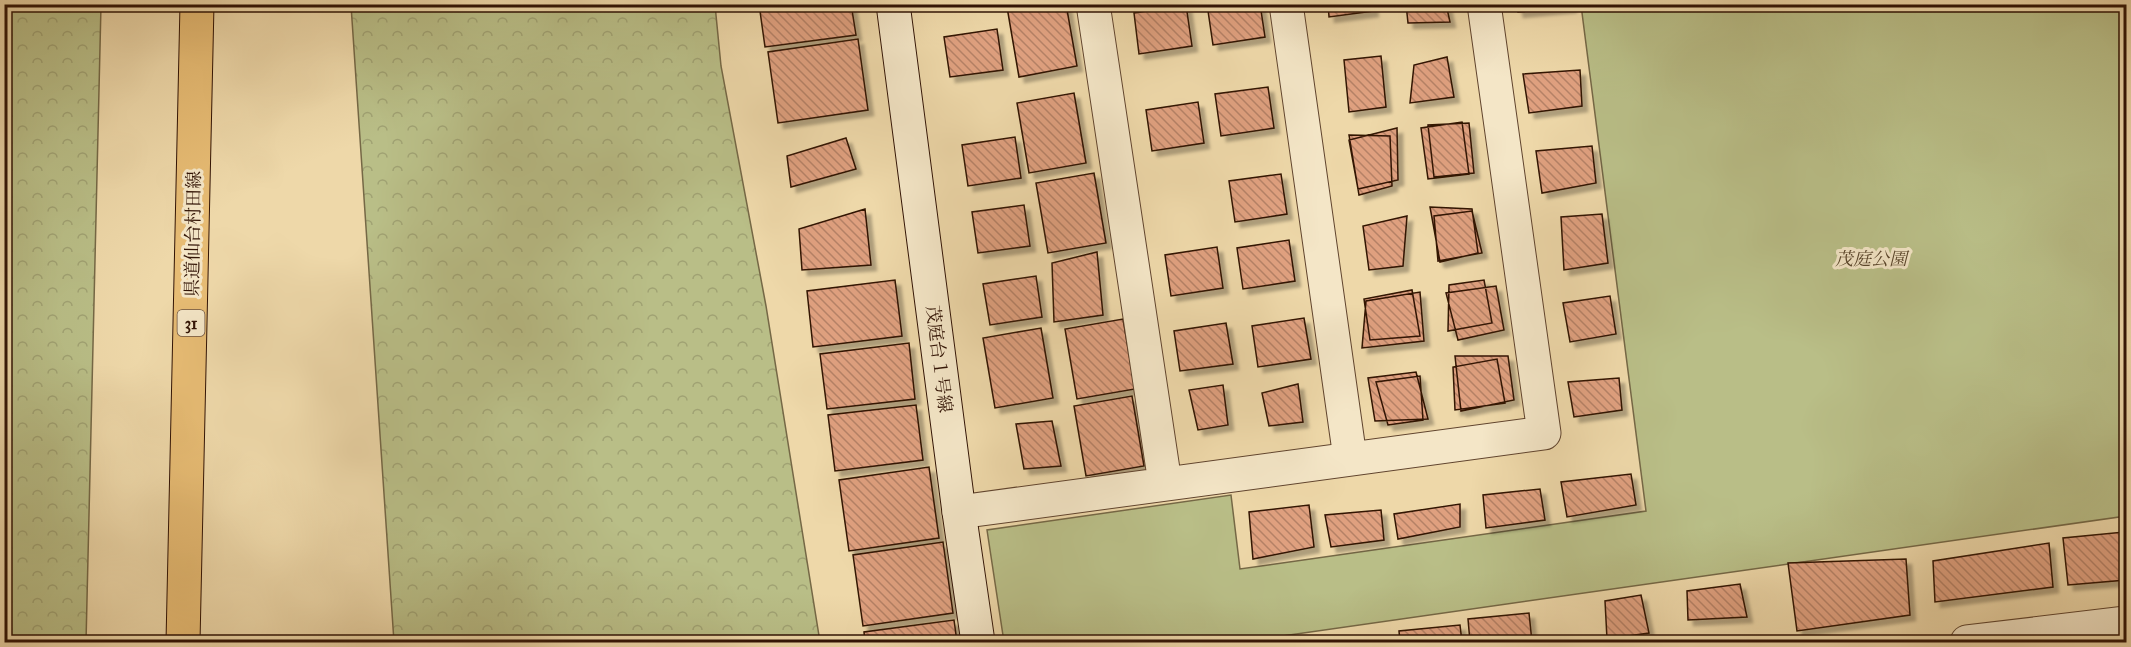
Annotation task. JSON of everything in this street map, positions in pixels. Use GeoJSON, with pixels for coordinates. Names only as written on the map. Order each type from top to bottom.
{"type":"FeatureCollection","features":[{"type":"Feature","properties":{"kind":"main road","name":"県道仙台村田線"},"geometry":{"type":"LineString","coordinates":[[183,642],[197,4]]}},
{"type":"Feature","properties":{"kind":"street","name":"茂庭台１号線"},"geometry":{"type":"LineString","coordinates":[[893,4],[978,642]]}},
{"type":"Feature","properties":{"kind":"street"},"geometry":{"type":"LineString","coordinates":[[1093,4],[1165,483]]}},
{"type":"Feature","properties":{"kind":"street"},"geometry":{"type":"LineString","coordinates":[[1286,4],[1350,458]]}},
{"type":"Feature","properties":{"kind":"street"},"geometry":{"type":"LineString","coordinates":[[959,512],[1544,433],[1484,4]]}},
{"type":"Feature","properties":{"kind":"street"},"geometry":{"type":"LineString","coordinates":[[1967,642],[2127,623]]}},
{"type":"Feature","properties":{"kind":"green space"},"geometry":{"type":"Polygon","coordinates":[[[4,5],[101,5],[86,642],[5,642],[4,5]]]}},
{"type":"Feature","properties":{"kind":"green space"},"geometry":{"type":"Polygon","coordinates":[[[351,5],[715,5],[721,66],[766,306],[820,642],[394,642],[351,5]]]}},
{"type":"Feature","properties":{"kind":"green space","name":"茂庭公園"},"geometry":{"type":"Polygon","coordinates":[[[1581,5],[2126,5],[2126,516],[1240,642],[1004,642],[987,530],[1231,495],[1240,569],[1646,511],[1581,5]]]}},
{"type":"Feature","properties":{"kind":"building"},"geometry":{"type":"Polygon","coordinates":[[[759,4],[851,4],[856,35],[765,47],[759,4]]]}},
{"type":"Feature","properties":{"kind":"building"},"geometry":{"type":"Polygon","coordinates":[[[1019,4],[1066,4],[1077,66],[1019,77],[1007,7],[1019,4]]]}},
{"type":"Feature","properties":{"kind":"building"},"geometry":{"type":"Polygon","coordinates":[[[1207,4],[1260,4],[1265,37],[1213,45],[1207,4]]]}},
{"type":"Feature","properties":{"kind":"building"},"geometry":{"type":"Polygon","coordinates":[[[1328,4],[1372,4],[1373,11],[1329,17],[1328,4]]]}},
{"type":"Feature","properties":{"kind":"building"},"geometry":{"type":"Polygon","coordinates":[[[1406,4],[1446,4],[1450,22],[1408,23],[1406,4]]]}},
{"type":"Feature","properties":{"kind":"building"},"geometry":{"type":"Polygon","coordinates":[[[1516,4],[1571,4],[1571,7],[1518,12],[1516,4]]]}},
{"type":"Feature","properties":{"kind":"building"},"geometry":{"type":"Polygon","coordinates":[[[1186,5],[1192,46],[1139,54],[1134,13],[1186,5]]]}},
{"type":"Feature","properties":{"kind":"building"},"geometry":{"type":"Polygon","coordinates":[[[997,29],[1003,70],[950,77],[944,37],[997,29]]]}},
{"type":"Feature","properties":{"kind":"building"},"geometry":{"type":"Polygon","coordinates":[[[858,39],[868,110],[778,123],[768,52],[858,39]]]}},
{"type":"Feature","properties":{"kind":"building"},"geometry":{"type":"Polygon","coordinates":[[[1381,56],[1386,107],[1349,112],[1344,60],[1381,56]]]}},
{"type":"Feature","properties":{"kind":"building"},"geometry":{"type":"Polygon","coordinates":[[[1447,57],[1454,97],[1410,103],[1414,65],[1447,57]]]}},
{"type":"Feature","properties":{"kind":"building"},"geometry":{"type":"Polygon","coordinates":[[[1580,70],[1582,106],[1529,113],[1523,74],[1580,70]]]}},
{"type":"Feature","properties":{"kind":"building"},"geometry":{"type":"Polygon","coordinates":[[[1268,87],[1274,128],[1221,136],[1215,94],[1268,87]]]}},
{"type":"Feature","properties":{"kind":"building"},"geometry":{"type":"Polygon","coordinates":[[[1074,93],[1086,163],[1029,173],[1017,103],[1074,93]]]}},
{"type":"Feature","properties":{"kind":"building"},"geometry":{"type":"Polygon","coordinates":[[[1198,102],[1204,143],[1152,151],[1146,110],[1198,102]]]}},
{"type":"Feature","properties":{"kind":"building"},"geometry":{"type":"Polygon","coordinates":[[[1462,122],[1469,174],[1428,179],[1421,128],[1462,122]]]}},
{"type":"Feature","properties":{"kind":"building"},"geometry":{"type":"Polygon","coordinates":[[[1469,123],[1474,173],[1434,177],[1428,125],[1469,123]]]}},
{"type":"Feature","properties":{"kind":"building"},"geometry":{"type":"Polygon","coordinates":[[[1397,128],[1398,180],[1358,189],[1349,140],[1397,128]]]}},
{"type":"Feature","properties":{"kind":"building"},"geometry":{"type":"Polygon","coordinates":[[[1349,135],[1390,136],[1392,186],[1359,195],[1349,135]]]}},
{"type":"Feature","properties":{"kind":"building"},"geometry":{"type":"Polygon","coordinates":[[[1015,137],[1021,178],[968,186],[962,145],[1015,137]]]}},
{"type":"Feature","properties":{"kind":"building"},"geometry":{"type":"Polygon","coordinates":[[[846,138],[856,169],[791,187],[787,156],[846,138]]]}},
{"type":"Feature","properties":{"kind":"building"},"geometry":{"type":"Polygon","coordinates":[[[1592,146],[1596,183],[1542,193],[1536,151],[1592,146]]]}},
{"type":"Feature","properties":{"kind":"building"},"geometry":{"type":"Polygon","coordinates":[[[1094,173],[1106,243],[1048,253],[1036,183],[1094,173]]]}},
{"type":"Feature","properties":{"kind":"building"},"geometry":{"type":"Polygon","coordinates":[[[1281,174],[1287,214],[1235,222],[1229,181],[1281,174]]]}},
{"type":"Feature","properties":{"kind":"building"},"geometry":{"type":"Polygon","coordinates":[[[1024,205],[1030,246],[978,253],[972,212],[1024,205]]]}},
{"type":"Feature","properties":{"kind":"building"},"geometry":{"type":"Polygon","coordinates":[[[1430,207],[1472,209],[1478,253],[1440,262],[1430,207]]]}},
{"type":"Feature","properties":{"kind":"building"},"geometry":{"type":"Polygon","coordinates":[[[865,209],[871,265],[802,270],[799,229],[865,209]]]}},
{"type":"Feature","properties":{"kind":"building"},"geometry":{"type":"Polygon","coordinates":[[[1472,211],[1482,253],[1438,261],[1434,216],[1472,211]]]}},
{"type":"Feature","properties":{"kind":"building"},"geometry":{"type":"Polygon","coordinates":[[[1602,214],[1608,263],[1564,270],[1561,217],[1602,214]]]}},
{"type":"Feature","properties":{"kind":"building"},"geometry":{"type":"Polygon","coordinates":[[[1407,216],[1403,266],[1369,270],[1363,226],[1407,216]]]}},
{"type":"Feature","properties":{"kind":"building"},"geometry":{"type":"Polygon","coordinates":[[[1289,240],[1295,281],[1243,289],[1237,248],[1289,240]]]}},
{"type":"Feature","properties":{"kind":"building"},"geometry":{"type":"Polygon","coordinates":[[[1217,247],[1223,288],[1171,296],[1165,255],[1217,247]]]}},
{"type":"Feature","properties":{"kind":"building"},"geometry":{"type":"Polygon","coordinates":[[[1097,252],[1103,315],[1054,322],[1052,263],[1097,252]]]}},
{"type":"Feature","properties":{"kind":"building"},"geometry":{"type":"Polygon","coordinates":[[[1036,276],[1042,317],[990,325],[983,284],[1036,276]]]}},
{"type":"Feature","properties":{"kind":"building"},"geometry":{"type":"Polygon","coordinates":[[[895,280],[902,336],[813,347],[807,291],[895,280]]]}},
{"type":"Feature","properties":{"kind":"building"},"geometry":{"type":"Polygon","coordinates":[[[1484,280],[1492,323],[1448,331],[1449,285],[1484,280]]]}},
{"type":"Feature","properties":{"kind":"building"},"geometry":{"type":"Polygon","coordinates":[[[1496,286],[1504,330],[1458,340],[1446,293],[1496,286]]]}},
{"type":"Feature","properties":{"kind":"building"},"geometry":{"type":"Polygon","coordinates":[[[1412,290],[1420,336],[1370,340],[1364,299],[1412,290]]]}},
{"type":"Feature","properties":{"kind":"building"},"geometry":{"type":"Polygon","coordinates":[[[1420,292],[1424,341],[1362,348],[1366,301],[1420,292]]]}},
{"type":"Feature","properties":{"kind":"building"},"geometry":{"type":"Polygon","coordinates":[[[1610,296],[1616,334],[1570,342],[1563,303],[1610,296]]]}},
{"type":"Feature","properties":{"kind":"building"},"geometry":{"type":"Polygon","coordinates":[[[1304,318],[1311,359],[1258,367],[1252,326],[1304,318]]]}},
{"type":"Feature","properties":{"kind":"building"},"geometry":{"type":"Polygon","coordinates":[[[1123,319],[1135,389],[1077,399],[1065,329],[1123,319]]]}},
{"type":"Feature","properties":{"kind":"building"},"geometry":{"type":"Polygon","coordinates":[[[1226,323],[1233,364],[1180,371],[1174,331],[1226,323]]]}},
{"type":"Feature","properties":{"kind":"building"},"geometry":{"type":"Polygon","coordinates":[[[1041,328],[1053,398],[995,408],[983,338],[1041,328]]]}},
{"type":"Feature","properties":{"kind":"building"},"geometry":{"type":"Polygon","coordinates":[[[909,343],[915,399],[827,409],[820,354],[909,343]]]}},
{"type":"Feature","properties":{"kind":"building"},"geometry":{"type":"Polygon","coordinates":[[[1455,356],[1508,356],[1514,400],[1461,411],[1455,356]]]}},
{"type":"Feature","properties":{"kind":"building"},"geometry":{"type":"Polygon","coordinates":[[[1497,359],[1505,403],[1455,410],[1453,367],[1497,359]]]}},
{"type":"Feature","properties":{"kind":"building"},"geometry":{"type":"Polygon","coordinates":[[[1416,372],[1428,419],[1375,421],[1368,378],[1416,372]]]}},
{"type":"Feature","properties":{"kind":"building"},"geometry":{"type":"Polygon","coordinates":[[[1420,376],[1423,420],[1388,425],[1376,382],[1420,376]]]}},
{"type":"Feature","properties":{"kind":"building"},"geometry":{"type":"Polygon","coordinates":[[[1619,378],[1622,410],[1574,417],[1568,382],[1619,378]]]}},
{"type":"Feature","properties":{"kind":"building"},"geometry":{"type":"Polygon","coordinates":[[[1298,384],[1303,422],[1269,426],[1262,393],[1298,384]]]}},
{"type":"Feature","properties":{"kind":"building"},"geometry":{"type":"Polygon","coordinates":[[[1223,385],[1228,425],[1198,430],[1189,390],[1223,385]]]}},
{"type":"Feature","properties":{"kind":"building"},"geometry":{"type":"Polygon","coordinates":[[[1132,396],[1144,466],[1086,476],[1074,406],[1132,396]]]}},
{"type":"Feature","properties":{"kind":"building"},"geometry":{"type":"Polygon","coordinates":[[[916,405],[923,460],[835,471],[828,415],[916,405]]]}},
{"type":"Feature","properties":{"kind":"building"},"geometry":{"type":"Polygon","coordinates":[[[1052,421],[1061,466],[1024,469],[1016,424],[1052,421]]]}},
{"type":"Feature","properties":{"kind":"building"},"geometry":{"type":"Polygon","coordinates":[[[929,467],[939,538],[849,551],[839,480],[929,467]]]}},
{"type":"Feature","properties":{"kind":"building"},"geometry":{"type":"Polygon","coordinates":[[[1631,474],[1636,505],[1567,517],[1561,482],[1631,474]]]}},
{"type":"Feature","properties":{"kind":"building"},"geometry":{"type":"Polygon","coordinates":[[[1540,489],[1545,520],[1486,528],[1483,495],[1540,489]]]}},
{"type":"Feature","properties":{"kind":"building"},"geometry":{"type":"Polygon","coordinates":[[[1460,504],[1460,527],[1398,539],[1394,514],[1460,504]]]}},
{"type":"Feature","properties":{"kind":"building"},"geometry":{"type":"Polygon","coordinates":[[[1309,505],[1314,547],[1253,559],[1249,512],[1309,505]]]}},
{"type":"Feature","properties":{"kind":"building"},"geometry":{"type":"Polygon","coordinates":[[[1381,510],[1384,540],[1331,547],[1325,515],[1381,510]]]}},
{"type":"Feature","properties":{"kind":"building"},"geometry":{"type":"Polygon","coordinates":[[[2124,532],[2126,580],[2068,585],[2063,538],[2124,532]]]}},
{"type":"Feature","properties":{"kind":"building"},"geometry":{"type":"Polygon","coordinates":[[[943,542],[953,613],[863,626],[853,555],[943,542]]]}},
{"type":"Feature","properties":{"kind":"building"},"geometry":{"type":"Polygon","coordinates":[[[2049,543],[2053,587],[1935,602],[1933,561],[2049,543]]]}},
{"type":"Feature","properties":{"kind":"building"},"geometry":{"type":"Polygon","coordinates":[[[1906,559],[1910,615],[1797,631],[1788,563],[1906,559]]]}},
{"type":"Feature","properties":{"kind":"building"},"geometry":{"type":"Polygon","coordinates":[[[1740,584],[1747,617],[1688,620],[1687,591],[1740,584]]]}},
{"type":"Feature","properties":{"kind":"building"},"geometry":{"type":"Polygon","coordinates":[[[1641,595],[1649,633],[1607,639],[1605,601],[1641,595]]]}},
{"type":"Feature","properties":{"kind":"building"},"geometry":{"type":"Polygon","coordinates":[[[1529,613],[1532,642],[1470,642],[1468,619],[1529,613]]]}},
{"type":"Feature","properties":{"kind":"building"},"geometry":{"type":"Polygon","coordinates":[[[954,620],[957,642],[865,642],[864,632],[954,620]]]}},
{"type":"Feature","properties":{"kind":"building"},"geometry":{"type":"Polygon","coordinates":[[[1460,625],[1462,642],[1400,642],[1399,631],[1460,625]]]}},
{"type":"Feature","properties":{"kind":"building"},"geometry":{"type":"Polygon","coordinates":[[[1384,638],[1385,642],[1338,642],[1384,638]]]}}]}
